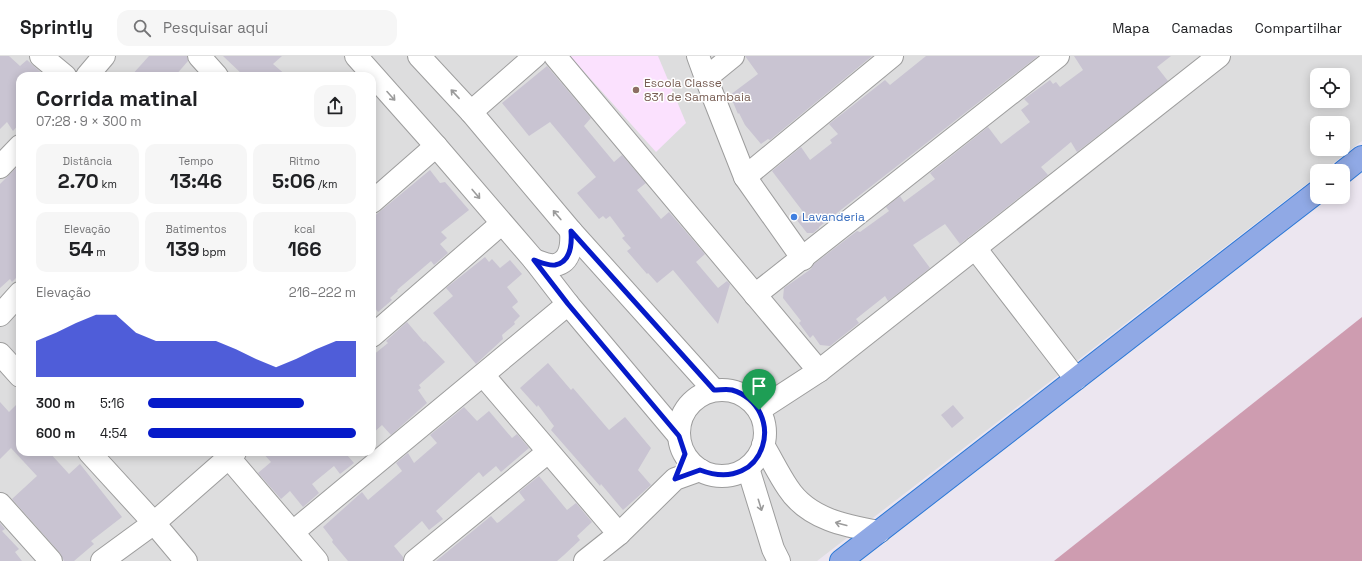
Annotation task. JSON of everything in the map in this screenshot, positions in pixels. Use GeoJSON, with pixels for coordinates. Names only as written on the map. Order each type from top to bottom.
{"type":"FeatureCollection","features":[{"type":"Feature","properties":{"kind":"highway"},"geometry":{"type":"LineString","coordinates":[[1350,166],[1362,157]]}},
{"type":"Feature","properties":{"kind":"highway"},"geometry":{"type":"LineString","coordinates":[[841,561],[1310,197]]}},
{"type":"Feature","properties":{"kind":"street"},"geometry":{"type":"LineString","coordinates":[[41,56],[61,72]]}},
{"type":"Feature","properties":{"kind":"street"},"geometry":{"type":"LineString","coordinates":[[90,72],[104,56]]}},
{"type":"Feature","properties":{"kind":"street"},"geometry":{"type":"LineString","coordinates":[[199,56],[214,72]]}},
{"type":"Feature","properties":{"kind":"street"},"geometry":{"type":"LineString","coordinates":[[356,56],[370,72]]}},
{"type":"Feature","properties":{"kind":"street"},"geometry":{"type":"LineString","coordinates":[[419,56],[471,112],[571,231],[714,390]]}},
{"type":"Feature","properties":{"kind":"street"},"geometry":{"type":"LineString","coordinates":[[471,112],[535,56]]}},
{"type":"Feature","properties":{"kind":"street"},"geometry":{"type":"LineString","coordinates":[[555,56],[819,371]]}},
{"type":"Feature","properties":{"kind":"street"},"geometry":{"type":"LineString","coordinates":[[698,56],[745,177],[803,259]]}},
{"type":"Feature","properties":{"kind":"street"},"geometry":{"type":"LineString","coordinates":[[706,78],[733,56]]}},
{"type":"Feature","properties":{"kind":"street"},"geometry":{"type":"LineString","coordinates":[[745,177],[892,56]]}},
{"type":"Feature","properties":{"kind":"street"},"geometry":{"type":"LineString","coordinates":[[756,295],[1058,56]]}},
{"type":"Feature","properties":{"kind":"street"},"geometry":{"type":"LineString","coordinates":[[759,410],[819,371],[976,248],[1207,59]]}},
{"type":"Feature","properties":{"kind":"street"},"geometry":{"type":"LineString","coordinates":[[376,78],[436,146],[501,224],[534,260],[682,445],[690,462],[700,470],[712,475],[724,476],[737,474],[748,468],[757,458],[764,446],[765,428],[759,410],[747,397],[732,390],[714,390],[702,394],[692,402],[684,412],[680,424],[682,445],[675,479]]}},
{"type":"Feature","properties":{"kind":"street"},"geometry":{"type":"LineString","coordinates":[[376,198],[436,146]]}},
{"type":"Feature","properties":{"kind":"street"},"geometry":{"type":"LineString","coordinates":[[0,167],[16,150]]}},
{"type":"Feature","properties":{"kind":"street"},"geometry":{"type":"LineString","coordinates":[[376,333],[501,224]]}},
{"type":"Feature","properties":{"kind":"street"},"geometry":{"type":"LineString","coordinates":[[534,260],[548,265],[556,265],[563,262],[572,246],[571,231]]}},
{"type":"Feature","properties":{"kind":"street"},"geometry":{"type":"LineString","coordinates":[[976,248],[1076,379]]}},
{"type":"Feature","properties":{"kind":"street"},"geometry":{"type":"LineString","coordinates":[[0,315],[16,297]]}},
{"type":"Feature","properties":{"kind":"street"},"geometry":{"type":"LineString","coordinates":[[292,532],[568,304]]}},
{"type":"Feature","properties":{"kind":"street"},"geometry":{"type":"LineString","coordinates":[[0,354],[16,372]]}},
{"type":"Feature","properties":{"kind":"street"},"geometry":{"type":"LineString","coordinates":[[483,375],[618,534]]}},
{"type":"Feature","properties":{"kind":"street"},"geometry":{"type":"LineString","coordinates":[[764,446],[788,489],[800,502],[814,513],[833,522],[879,532]]}},
{"type":"Feature","properties":{"kind":"street"},"geometry":{"type":"LineString","coordinates":[[415,561],[548,452]]}},
{"type":"Feature","properties":{"kind":"street"},"geometry":{"type":"LineString","coordinates":[[93,456],[154,523],[186,561]]}},
{"type":"Feature","properties":{"kind":"street"},"geometry":{"type":"LineString","coordinates":[[102,561],[154,523],[228,456]]}},
{"type":"Feature","properties":{"kind":"street"},"geometry":{"type":"LineString","coordinates":[[232,456],[317,561]]}},
{"type":"Feature","properties":{"kind":"street"},"geometry":{"type":"LineString","coordinates":[[748,468],[773,549],[779,561]]}},
{"type":"Feature","properties":{"kind":"street"},"geometry":{"type":"LineString","coordinates":[[585,561],[618,534],[675,479],[700,470]]}},
{"type":"Feature","properties":{"kind":"street"},"geometry":{"type":"LineString","coordinates":[[0,504],[51,561]]}},
{"type":"Feature","properties":{"kind":"shaded area"},"geometry":{"type":"Polygon","coordinates":[[[0,56],[1362,56],[1362,141],[1350,150],[1350,116],[1310,116],[1310,156],[1342,156],[1332,164],[1310,164],[1310,181],[817,561],[0,561],[0,56]]]}},
{"type":"Feature","properties":{"kind":"shaded area","name":"Escola Classe 831 de Samambaia"},"geometry":{"type":"Polygon","coordinates":[[[570,56],[658,56],[686,123],[656,152],[570,56]]]}},
{"type":"Feature","properties":{"kind":"shaded area"},"geometry":{"type":"Polygon","coordinates":[[[1362,317],[1362,561],[1054,561],[1362,317]]]}},
{"type":"Feature","properties":{"kind":"building"},"geometry":{"type":"Polygon","coordinates":[[[0,56],[9,56],[20,66],[27,60],[40,72],[16,72],[16,128],[13,131],[7,122],[0,129],[0,56]]]}},
{"type":"Feature","properties":{"kind":"building"},"geometry":{"type":"Polygon","coordinates":[[[149,56],[187,56],[188,61],[178,72],[135,72],[149,56]]]}},
{"type":"Feature","properties":{"kind":"building"},"geometry":{"type":"Polygon","coordinates":[[[223,56],[282,56],[273,64],[282,72],[240,72],[223,56]]]}},
{"type":"Feature","properties":{"kind":"building"},"geometry":{"type":"Polygon","coordinates":[[[745,56],[872,56],[770,140],[768,139],[761,144],[745,125],[739,113],[738,114],[730,95],[758,74],[745,56]]]}},
{"type":"Feature","properties":{"kind":"building"},"geometry":{"type":"Polygon","coordinates":[[[926,56],[1038,56],[813,233],[807,233],[796,219],[804,213],[772,171],[801,147],[810,160],[832,143],[830,140],[838,134],[829,124],[885,80],[890,85],[926,56]]]}},
{"type":"Feature","properties":{"kind":"building"},"geometry":{"type":"Polygon","coordinates":[[[1074,56],[1171,56],[1157,67],[1168,81],[1077,152],[1071,142],[1041,167],[1048,175],[960,244],[945,224],[913,245],[930,268],[888,301],[885,296],[856,319],[859,323],[830,346],[820,345],[813,335],[810,338],[799,323],[801,321],[783,298],[784,288],[811,269],[814,264],[857,231],[860,232],[889,211],[886,207],[900,196],[904,202],[935,179],[930,173],[988,127],[1001,144],[1030,122],[1021,110],[1029,104],[1024,99],[1050,80],[1053,84],[1056,82],[1060,87],[1083,70],[1074,56]]]}},
{"type":"Feature","properties":{"kind":"building"},"geometry":{"type":"Polygon","coordinates":[[[547,66],[591,118],[584,126],[614,162],[622,155],[646,183],[637,190],[661,219],[669,212],[705,254],[696,262],[718,288],[727,281],[730,284],[718,324],[673,270],[657,283],[648,273],[647,274],[627,251],[631,248],[622,238],[625,236],[610,216],[606,219],[603,216],[599,219],[577,193],[596,177],[550,122],[529,136],[502,103],[547,66]]]}},
{"type":"Feature","properties":{"kind":"building"},"geometry":{"type":"Polygon","coordinates":[[[16,168],[16,278],[12,282],[10,279],[0,288],[0,184],[16,168]]]}},
{"type":"Feature","properties":{"kind":"building"},"geometry":{"type":"Polygon","coordinates":[[[430,170],[440,183],[445,182],[469,210],[441,232],[447,238],[440,244],[448,253],[434,265],[431,261],[397,290],[398,291],[390,298],[392,300],[378,312],[376,309],[376,215],[430,170]]]}},
{"type":"Feature","properties":{"kind":"building"},"geometry":{"type":"Polygon","coordinates":[[[485,257],[489,262],[492,259],[500,268],[510,260],[522,274],[507,287],[518,302],[512,307],[520,316],[514,322],[515,324],[502,335],[503,339],[476,364],[433,313],[453,296],[446,288],[485,257]]]}},
{"type":"Feature","properties":{"kind":"building"},"geometry":{"type":"Polygon","coordinates":[[[407,322],[424,342],[425,341],[445,362],[419,385],[421,388],[418,390],[427,403],[391,435],[382,425],[376,430],[376,353],[388,343],[386,341],[407,322]]]}},
{"type":"Feature","properties":{"kind":"building"},"geometry":{"type":"Polygon","coordinates":[[[548,363],[571,390],[573,388],[609,430],[625,417],[651,448],[638,470],[651,485],[623,510],[551,430],[554,426],[538,405],[537,407],[520,388],[548,363]]]}},
{"type":"Feature","properties":{"kind":"building"},"geometry":{"type":"Polygon","coordinates":[[[0,402],[9,412],[16,405],[16,453],[11,448],[0,459],[0,402]]]}},
{"type":"Feature","properties":{"kind":"building"},"geometry":{"type":"Polygon","coordinates":[[[953,405],[964,418],[952,428],[941,415],[953,405]]]}},
{"type":"Feature","properties":{"kind":"building"},"geometry":{"type":"Polygon","coordinates":[[[464,407],[477,421],[489,411],[512,438],[517,434],[529,448],[501,472],[496,466],[483,477],[479,472],[436,511],[443,519],[429,530],[422,521],[394,546],[403,557],[403,561],[348,561],[332,542],[333,540],[323,527],[362,492],[368,500],[402,471],[396,463],[408,453],[414,463],[437,443],[430,435],[464,407]]]}},
{"type":"Feature","properties":{"kind":"building"},"geometry":{"type":"Polygon","coordinates":[[[18,456],[53,456],[69,474],[80,464],[122,517],[91,541],[94,544],[74,561],[64,561],[60,553],[12,499],[37,476],[18,456]]]}},
{"type":"Feature","properties":{"kind":"building"},"geometry":{"type":"Polygon","coordinates":[[[266,456],[348,456],[354,463],[340,474],[334,466],[312,484],[319,493],[303,507],[290,491],[281,499],[258,473],[271,462],[266,456]]]}},
{"type":"Feature","properties":{"kind":"building"},"geometry":{"type":"Polygon","coordinates":[[[539,476],[567,510],[576,503],[592,522],[577,536],[580,540],[557,561],[436,561],[491,516],[497,523],[499,522],[525,500],[519,492],[539,476]]]}},
{"type":"Feature","properties":{"kind":"building"},"geometry":{"type":"Polygon","coordinates":[[[0,523],[5,529],[2,531],[19,549],[15,552],[22,561],[0,561],[0,523]]]}},
{"type":"Feature","properties":{"kind":"place","name":"Escola Classe 831 de Samambaia"},"geometry":{"type":"Point","coordinates":[636,90]}},
{"type":"Feature","properties":{"kind":"place","name":"Lavanderia"},"geometry":{"type":"Point","coordinates":[794,217]}},
{"type":"Feature","properties":{"kind":"route"},"geometry":{"type":"LineString","coordinates":[[571,231],[714,390],[732,390],[747,397],[759,410],[765,428],[764,446],[757,458],[748,468],[737,474],[724,476],[712,475],[700,470],[675,479],[685,454],[681,446],[679,436],[568,304],[534,260],[548,265],[556,265],[563,262],[572,246],[571,231]]}}]}
